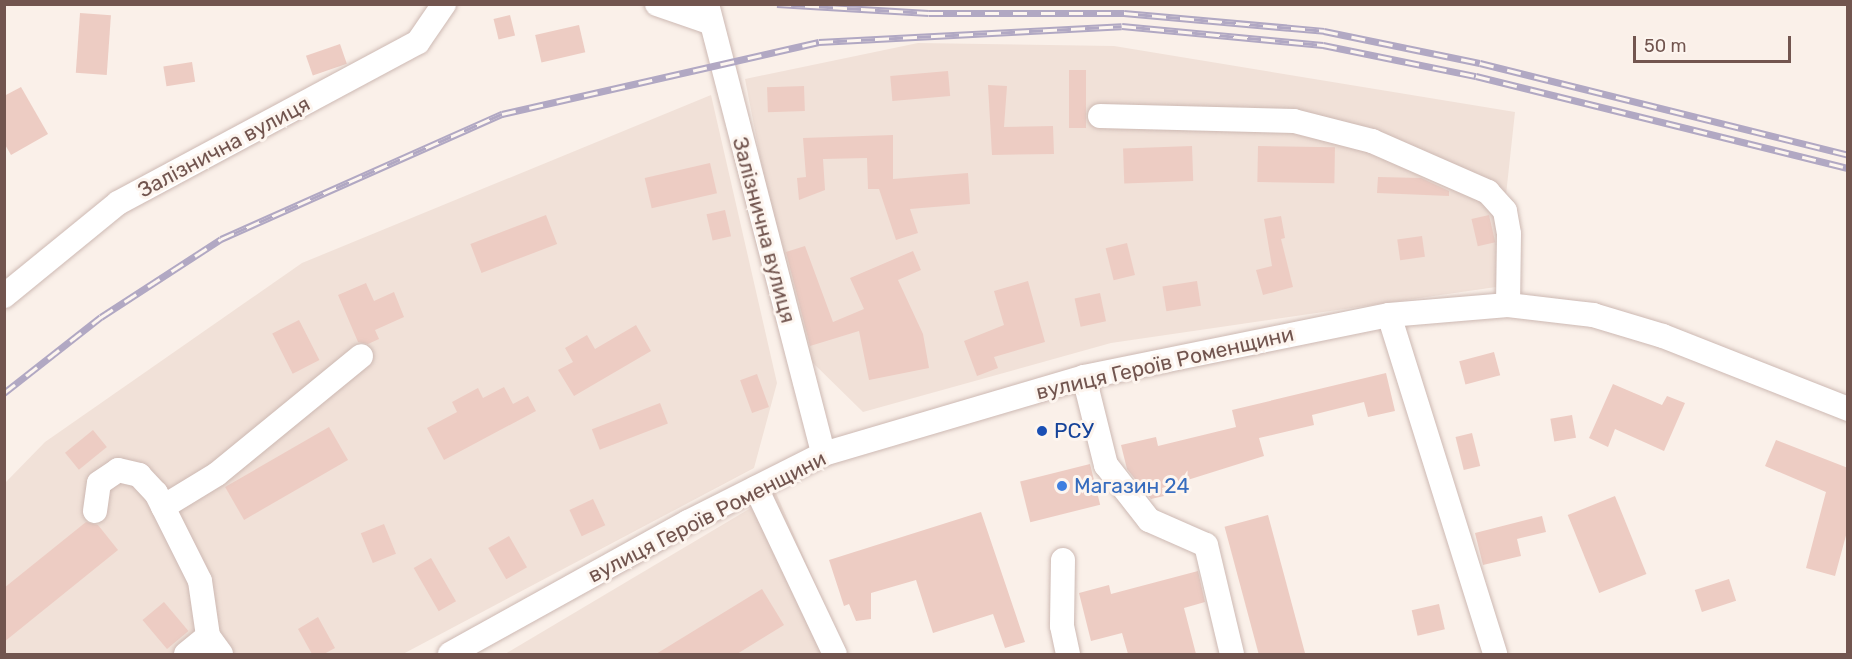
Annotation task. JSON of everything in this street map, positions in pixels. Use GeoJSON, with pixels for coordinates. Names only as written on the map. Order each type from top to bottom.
{"type":"FeatureCollection","features":[{"type":"Feature","properties":{"kind":"street","name":"Залізнична вулиця"},"geometry":{"type":"LineString","coordinates":[[4,296],[118,203],[418,42],[444,4]]}},
{"type":"Feature","properties":{"kind":"street"},"geometry":{"type":"LineString","coordinates":[[657,4],[708,13]]}},
{"type":"Feature","properties":{"kind":"street","name":"Залізнична вулиця"},"geometry":{"type":"LineString","coordinates":[[708,13],[823,454]]}},
{"type":"Feature","properties":{"kind":"street"},"geometry":{"type":"LineString","coordinates":[[1100,117],[1294,121],[1372,141],[1488,192],[1505,211],[1509,234],[1508,305]]}},
{"type":"Feature","properties":{"kind":"street","name":"вулиця Героїв Роменщини"},"geometry":{"type":"LineString","coordinates":[[450,654],[823,454],[1084,377],[1389,315],[1508,305],[1593,315],[1663,336],[1848,409]]}},
{"type":"Feature","properties":{"kind":"street"},"geometry":{"type":"LineString","coordinates":[[1389,315],[1495,654]]}},
{"type":"Feature","properties":{"kind":"street"},"geometry":{"type":"LineString","coordinates":[[163,507],[217,474],[362,356]]}},
{"type":"Feature","properties":{"kind":"street"},"geometry":{"type":"LineString","coordinates":[[1084,377],[1106,465],[1149,520],[1206,545],[1232,654]]}},
{"type":"Feature","properties":{"kind":"street"},"geometry":{"type":"LineString","coordinates":[[95,511],[99,483],[118,470],[139,475],[163,507],[200,581],[214,645],[186,654]]}},
{"type":"Feature","properties":{"kind":"street"},"geometry":{"type":"LineString","coordinates":[[756,488],[834,654]]}},
{"type":"Feature","properties":{"kind":"street"},"geometry":{"type":"LineString","coordinates":[[1063,560],[1062,626],[1068,654]]}},
{"type":"Feature","properties":{"kind":"shaded area"},"geometry":{"type":"Polygon","coordinates":[[[918,43],[1114,46],[1515,112],[1496,287],[1111,343],[863,412],[812,362],[777,244],[745,79],[918,43]]]}},
{"type":"Feature","properties":{"kind":"shaded area"},"geometry":{"type":"Polygon","coordinates":[[[711,95],[777,383],[754,468],[403,654],[5,654],[5,483],[45,442],[302,263],[711,95]]]}},
{"type":"Feature","properties":{"kind":"shaded area"},"geometry":{"type":"Polygon","coordinates":[[[776,493],[846,654],[505,654],[776,493]]]}},
{"type":"Feature","properties":{"kind":"building"},"geometry":{"type":"Polygon","coordinates":[[[80,13],[111,15],[107,75],[76,73],[80,13]]]}},
{"type":"Feature","properties":{"kind":"building"},"geometry":{"type":"Polygon","coordinates":[[[510,15],[515,35],[499,39],[494,19],[510,15]]]}},
{"type":"Feature","properties":{"kind":"building"},"geometry":{"type":"Polygon","coordinates":[[[579,25],[585,52],[541,62],[535,35],[579,25]]]}},
{"type":"Feature","properties":{"kind":"building"},"geometry":{"type":"Polygon","coordinates":[[[340,44],[347,64],[313,76],[306,56],[340,44]]]}},
{"type":"Feature","properties":{"kind":"building"},"geometry":{"type":"Polygon","coordinates":[[[192,62],[195,82],[166,86],[163,67],[192,62]]]}},
{"type":"Feature","properties":{"kind":"building"},"geometry":{"type":"Polygon","coordinates":[[[1069,70],[1086,70],[1086,128],[1069,128],[1069,70]]]}},
{"type":"Feature","properties":{"kind":"building"},"geometry":{"type":"Polygon","coordinates":[[[948,71],[950,96],[892,101],[890,76],[948,71]]]}},
{"type":"Feature","properties":{"kind":"building"},"geometry":{"type":"Polygon","coordinates":[[[988,85],[1007,86],[1004,127],[1053,126],[1054,154],[992,155],[988,85]]]}},
{"type":"Feature","properties":{"kind":"building"},"geometry":{"type":"Polygon","coordinates":[[[804,86],[805,111],[768,112],[767,87],[804,86]]]}},
{"type":"Feature","properties":{"kind":"building"},"geometry":{"type":"Polygon","coordinates":[[[21,87],[48,134],[11,155],[4,143],[4,96],[21,87]]]}},
{"type":"Feature","properties":{"kind":"building"},"geometry":{"type":"Polygon","coordinates":[[[893,135],[893,179],[968,173],[970,204],[910,209],[918,233],[896,240],[879,189],[868,189],[867,158],[823,159],[825,190],[799,200],[797,178],[806,177],[803,138],[893,135]]]}},
{"type":"Feature","properties":{"kind":"building"},"geometry":{"type":"Polygon","coordinates":[[[1192,146],[1193,181],[1124,183],[1123,148],[1192,146]]]}},
{"type":"Feature","properties":{"kind":"building"},"geometry":{"type":"Polygon","coordinates":[[[1258,146],[1335,147],[1334,183],[1257,182],[1258,146]]]}},
{"type":"Feature","properties":{"kind":"building"},"geometry":{"type":"Polygon","coordinates":[[[710,163],[717,193],[652,208],[645,178],[710,163]]]}},
{"type":"Feature","properties":{"kind":"building"},"geometry":{"type":"Polygon","coordinates":[[[1378,177],[1421,178],[1449,191],[1449,196],[1377,193],[1378,177]]]}},
{"type":"Feature","properties":{"kind":"building"},"geometry":{"type":"Polygon","coordinates":[[[725,210],[731,236],[713,241],[706,214],[725,210]]]}},
{"type":"Feature","properties":{"kind":"building"},"geometry":{"type":"Polygon","coordinates":[[[546,215],[557,244],[481,273],[470,244],[546,215]]]}},
{"type":"Feature","properties":{"kind":"building"},"geometry":{"type":"Polygon","coordinates":[[[1489,215],[1495,242],[1478,246],[1471,219],[1489,215]]]}},
{"type":"Feature","properties":{"kind":"building"},"geometry":{"type":"Polygon","coordinates":[[[1281,216],[1285,238],[1281,239],[1293,287],[1263,295],[1256,270],[1272,266],[1264,219],[1281,216]]]}},
{"type":"Feature","properties":{"kind":"building"},"geometry":{"type":"Polygon","coordinates":[[[1422,236],[1425,257],[1400,260],[1397,239],[1422,236]]]}},
{"type":"Feature","properties":{"kind":"building"},"geometry":{"type":"Polygon","coordinates":[[[1127,243],[1135,275],[1114,280],[1106,248],[1127,243]]]}},
{"type":"Feature","properties":{"kind":"building"},"geometry":{"type":"Polygon","coordinates":[[[805,246],[833,322],[864,309],[850,278],[913,251],[921,270],[898,280],[923,334],[929,368],[869,380],[859,331],[810,346],[786,252],[805,246]]]}},
{"type":"Feature","properties":{"kind":"building"},"geometry":{"type":"Polygon","coordinates":[[[1028,281],[1045,342],[994,357],[998,368],[977,376],[964,341],[1004,325],[994,291],[1028,281]]]}},
{"type":"Feature","properties":{"kind":"building"},"geometry":{"type":"Polygon","coordinates":[[[1197,281],[1201,306],[1166,311],[1162,286],[1197,281]]]}},
{"type":"Feature","properties":{"kind":"building"},"geometry":{"type":"Polygon","coordinates":[[[366,283],[374,301],[394,292],[404,317],[375,330],[379,339],[368,344],[358,342],[338,295],[366,283]]]}},
{"type":"Feature","properties":{"kind":"building"},"geometry":{"type":"Polygon","coordinates":[[[1100,293],[1106,321],[1081,327],[1075,298],[1100,293]]]}},
{"type":"Feature","properties":{"kind":"building"},"geometry":{"type":"Polygon","coordinates":[[[299,320],[319,360],[293,374],[272,334],[299,320]]]}},
{"type":"Feature","properties":{"kind":"building"},"geometry":{"type":"Polygon","coordinates":[[[636,325],[651,351],[574,396],[558,370],[573,362],[565,348],[587,335],[595,349],[636,325]]]}},
{"type":"Feature","properties":{"kind":"building"},"geometry":{"type":"Polygon","coordinates":[[[1494,352],[1500,375],[1465,384],[1459,361],[1494,352]]]}},
{"type":"Feature","properties":{"kind":"building"},"geometry":{"type":"Polygon","coordinates":[[[1386,373],[1395,411],[1368,417],[1364,402],[1312,415],[1314,425],[1259,438],[1264,456],[1162,488],[1164,496],[1151,499],[1127,469],[1121,445],[1156,437],[1158,446],[1236,427],[1232,410],[1386,373]]]}},
{"type":"Feature","properties":{"kind":"building"},"geometry":{"type":"Polygon","coordinates":[[[757,374],[769,407],[752,413],[740,380],[757,374]]]}},
{"type":"Feature","properties":{"kind":"building"},"geometry":{"type":"Polygon","coordinates":[[[1613,384],[1662,405],[1667,396],[1685,403],[1664,451],[1615,429],[1608,447],[1589,438],[1613,384]]]}},
{"type":"Feature","properties":{"kind":"building"},"geometry":{"type":"Polygon","coordinates":[[[504,387],[513,404],[528,396],[536,411],[444,460],[427,428],[457,412],[452,402],[478,388],[483,398],[504,387]]]}},
{"type":"Feature","properties":{"kind":"building"},"geometry":{"type":"Polygon","coordinates":[[[660,403],[668,424],[600,450],[592,429],[660,403]]]}},
{"type":"Feature","properties":{"kind":"building"},"geometry":{"type":"Polygon","coordinates":[[[1572,415],[1576,438],[1554,441],[1550,419],[1572,415]]]}},
{"type":"Feature","properties":{"kind":"building"},"geometry":{"type":"Polygon","coordinates":[[[329,427],[348,460],[244,520],[225,487],[329,427]]]}},
{"type":"Feature","properties":{"kind":"building"},"geometry":{"type":"Polygon","coordinates":[[[93,430],[107,447],[79,470],[65,453],[93,430]]]}},
{"type":"Feature","properties":{"kind":"building"},"geometry":{"type":"Polygon","coordinates":[[[1472,433],[1480,466],[1464,470],[1456,437],[1472,433]]]}},
{"type":"Feature","properties":{"kind":"building"},"geometry":{"type":"Polygon","coordinates":[[[1776,440],[1848,468],[1848,528],[1835,576],[1806,568],[1826,492],[1765,466],[1776,440]]]}},
{"type":"Feature","properties":{"kind":"building"},"geometry":{"type":"Polygon","coordinates":[[[1090,464],[1100,505],[1030,522],[1020,481],[1090,464]]]}},
{"type":"Feature","properties":{"kind":"building"},"geometry":{"type":"Polygon","coordinates":[[[1615,496],[1646,574],[1599,593],[1568,515],[1615,496]]]}},
{"type":"Feature","properties":{"kind":"building"},"geometry":{"type":"Polygon","coordinates":[[[593,499],[605,525],[582,536],[569,510],[593,499]]]}},
{"type":"Feature","properties":{"kind":"building"},"geometry":{"type":"Polygon","coordinates":[[[981,512],[1025,642],[1005,648],[993,614],[933,633],[916,580],[871,593],[871,619],[856,621],[849,604],[844,606],[829,560],[981,512]]]}},
{"type":"Feature","properties":{"kind":"building"},"geometry":{"type":"Polygon","coordinates":[[[1268,515],[1305,654],[1259,654],[1225,527],[1268,515]]]}},
{"type":"Feature","properties":{"kind":"building"},"geometry":{"type":"Polygon","coordinates":[[[1542,516],[1546,532],[1517,539],[1521,556],[1483,565],[1475,533],[1542,516]]]}},
{"type":"Feature","properties":{"kind":"building"},"geometry":{"type":"Polygon","coordinates":[[[86,522],[98,525],[118,550],[4,642],[4,588],[86,522]]]}},
{"type":"Feature","properties":{"kind":"building"},"geometry":{"type":"Polygon","coordinates":[[[384,524],[396,554],[373,563],[361,533],[384,524]]]}},
{"type":"Feature","properties":{"kind":"building"},"geometry":{"type":"Polygon","coordinates":[[[509,536],[527,567],[506,579],[488,548],[509,536]]]}},
{"type":"Feature","properties":{"kind":"building"},"geometry":{"type":"Polygon","coordinates":[[[431,558],[456,601],[439,611],[414,568],[431,558]]]}},
{"type":"Feature","properties":{"kind":"building"},"geometry":{"type":"Polygon","coordinates":[[[1198,571],[1205,602],[1184,608],[1196,654],[1128,654],[1122,633],[1091,641],[1079,593],[1109,585],[1111,594],[1198,571]]]}},
{"type":"Feature","properties":{"kind":"building"},"geometry":{"type":"Polygon","coordinates":[[[1729,579],[1736,601],[1702,612],[1695,590],[1729,579]]]}},
{"type":"Feature","properties":{"kind":"building"},"geometry":{"type":"Polygon","coordinates":[[[762,589],[784,625],[737,654],[656,654],[762,589]]]}},
{"type":"Feature","properties":{"kind":"building"},"geometry":{"type":"Polygon","coordinates":[[[164,602],[188,631],[167,649],[143,620],[164,602]]]}},
{"type":"Feature","properties":{"kind":"building"},"geometry":{"type":"Polygon","coordinates":[[[1439,604],[1445,629],[1418,636],[1412,610],[1439,604]]]}},
{"type":"Feature","properties":{"kind":"building"},"geometry":{"type":"Polygon","coordinates":[[[318,617],[335,648],[324,654],[312,654],[298,629],[318,617]]]}},
{"type":"Feature","properties":{"kind":"railway"},"geometry":{"type":"LineString","coordinates":[[777,4],[929,13],[1124,13],[1324,31],[1480,63],[1848,155]]}},
{"type":"Feature","properties":{"kind":"railway"},"geometry":{"type":"LineString","coordinates":[[4,393],[101,317],[221,239],[502,114],[819,42],[1122,26],[1323,45],[1476,76],[1848,168]]}},
{"type":"Feature","properties":{"kind":"place","name":"РСУ"},"geometry":{"type":"Point","coordinates":[1042,431]}},
{"type":"Feature","properties":{"kind":"place","name":"Магазин 24"},"geometry":{"type":"Point","coordinates":[1062,486]}}]}
